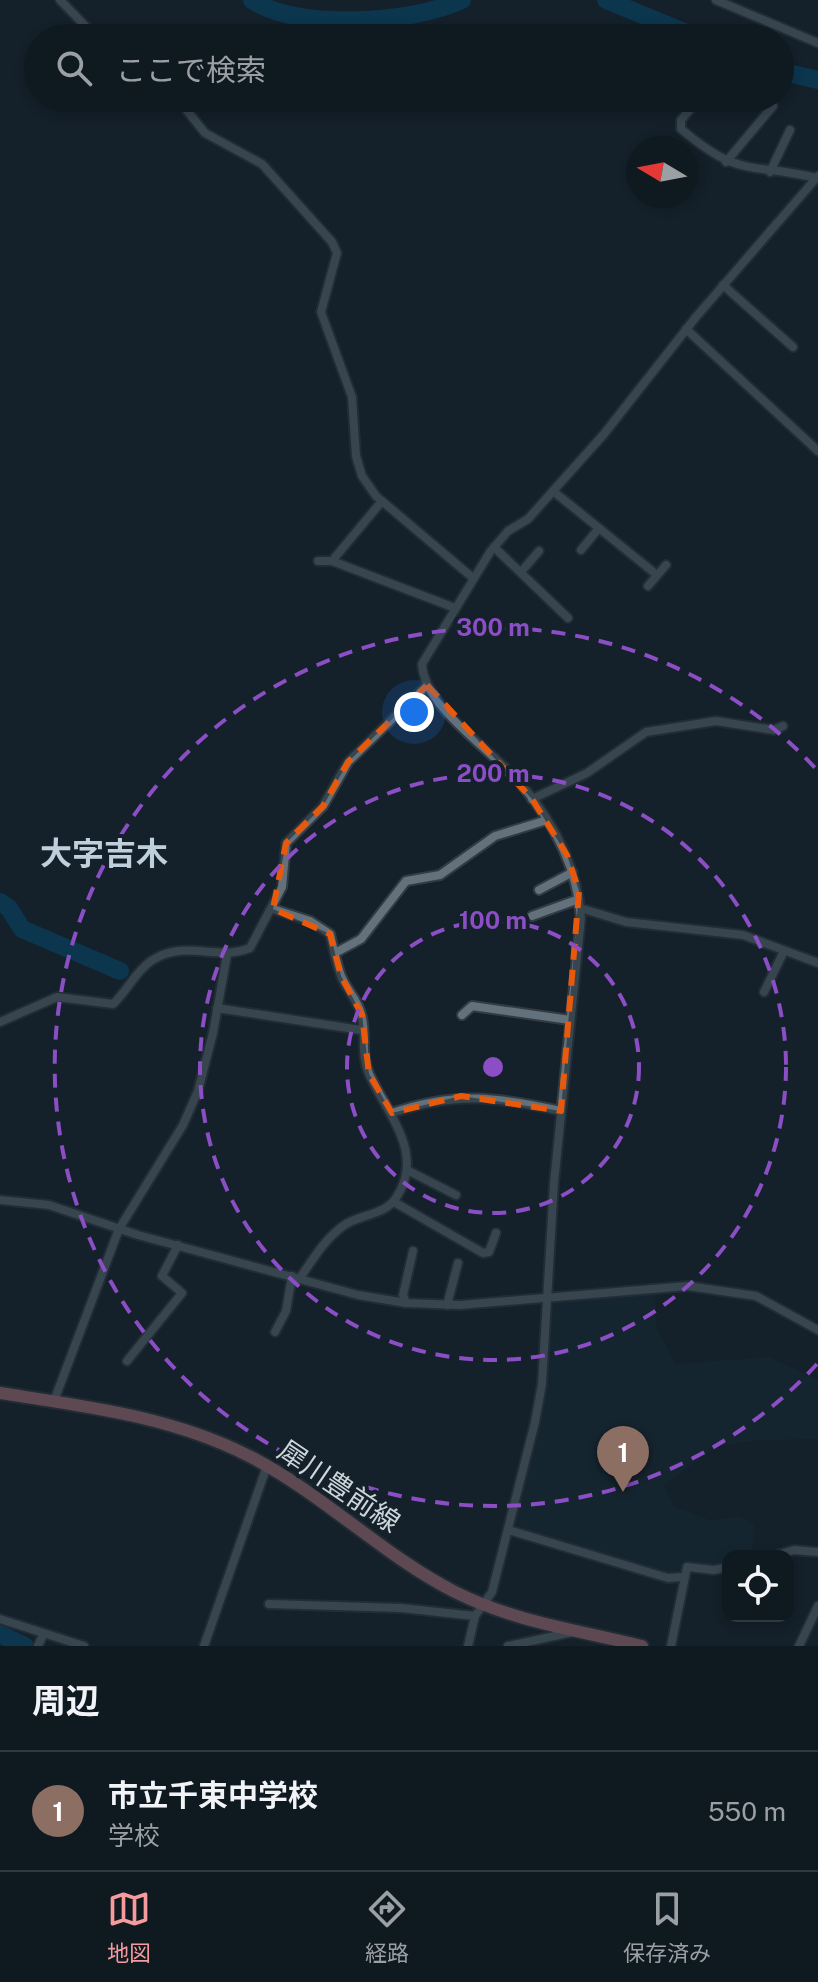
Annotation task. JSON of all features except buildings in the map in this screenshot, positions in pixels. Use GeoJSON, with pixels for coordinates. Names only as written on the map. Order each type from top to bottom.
{"type":"FeatureCollection","features":[{"type":"Feature","properties":{"kind":"main road","name":"犀川豊前線"},"geometry":{"type":"LineString","coordinates":[[0,1393],[107,1409],[166,1425],[245,1454],[431,1578],[485,1605],[574,1631],[642,1646]]}},
{"type":"Feature","properties":{"kind":"street"},"geometry":{"type":"LineString","coordinates":[[60,0],[83,24]]}},
{"type":"Feature","properties":{"kind":"street"},"geometry":{"type":"LineString","coordinates":[[716,0],[773,24]]}},
{"type":"Feature","properties":{"kind":"street"},"geometry":{"type":"LineString","coordinates":[[794,33],[818,43]]}},
{"type":"Feature","properties":{"kind":"street"},"geometry":{"type":"LineString","coordinates":[[188,112],[205,133],[262,164],[332,242],[337,253],[321,312],[352,397],[356,456],[362,476],[382,501],[473,578]]}},
{"type":"Feature","properties":{"kind":"street"},"geometry":{"type":"LineString","coordinates":[[688,112],[681,120],[681,129],[712,155],[726,162],[770,172],[817,177]]}},
{"type":"Feature","properties":{"kind":"street"},"geometry":{"type":"LineString","coordinates":[[726,162],[768,112]]}},
{"type":"Feature","properties":{"kind":"street"},"geometry":{"type":"LineString","coordinates":[[770,172],[790,130]]}},
{"type":"Feature","properties":{"kind":"street"},"geometry":{"type":"LineString","coordinates":[[468,1646],[475,1616],[485,1605],[509,1530],[542,1384],[545,1295],[580,904],[573,872],[547,820],[532,799],[427,685],[422,664],[494,547],[553,491],[604,434],[686,329],[817,177]]}},
{"type":"Feature","properties":{"kind":"street"},"geometry":{"type":"LineString","coordinates":[[723,285],[793,347]]}},
{"type":"Feature","properties":{"kind":"street"},"geometry":{"type":"LineString","coordinates":[[686,329],[818,451]]}},
{"type":"Feature","properties":{"kind":"street"},"geometry":{"type":"LineString","coordinates":[[553,491],[657,575]]}},
{"type":"Feature","properties":{"kind":"street"},"geometry":{"type":"LineString","coordinates":[[332,561],[382,501]]}},
{"type":"Feature","properties":{"kind":"street"},"geometry":{"type":"LineString","coordinates":[[581,550],[599,528]]}},
{"type":"Feature","properties":{"kind":"street"},"geometry":{"type":"LineString","coordinates":[[494,547],[568,618]]}},
{"type":"Feature","properties":{"kind":"street"},"geometry":{"type":"LineString","coordinates":[[521,572],[539,551]]}},
{"type":"Feature","properties":{"kind":"street"},"geometry":{"type":"LineString","coordinates":[[318,561],[332,561],[455,608]]}},
{"type":"Feature","properties":{"kind":"street"},"geometry":{"type":"LineString","coordinates":[[648,586],[666,565]]}},
{"type":"Feature","properties":{"kind":"street"},"geometry":{"type":"LineString","coordinates":[[0,1022],[57,997],[113,1004],[136,973],[153,959],[174,950],[227,955],[250,948],[282,887],[286,843],[323,806],[348,762],[427,685]]}},
{"type":"Feature","properties":{"kind":"street"},"geometry":{"type":"LineString","coordinates":[[532,799],[587,773],[646,732],[716,721],[774,730],[783,726]]}},
{"type":"Feature","properties":{"kind":"street"},"geometry":{"type":"LineString","coordinates":[[335,953],[361,939],[406,881],[440,875],[495,836],[547,820]]}},
{"type":"Feature","properties":{"kind":"street"},"geometry":{"type":"LineString","coordinates":[[539,890],[573,872]]}},
{"type":"Feature","properties":{"kind":"street"},"geometry":{"type":"LineString","coordinates":[[532,916],[580,904],[626,922],[743,935],[818,963]]}},
{"type":"Feature","properties":{"kind":"street"},"geometry":{"type":"LineString","coordinates":[[273,909],[322,927],[330,934],[341,976],[362,1015],[361,1030],[369,1074],[392,1113],[407,1148],[407,1170],[394,1202],[381,1211],[345,1224],[325,1242],[296,1277],[286,1311],[275,1332]]}},
{"type":"Feature","properties":{"kind":"street"},"geometry":{"type":"LineString","coordinates":[[764,992],[784,951]]}},
{"type":"Feature","properties":{"kind":"street"},"geometry":{"type":"LineString","coordinates":[[54,1401],[119,1229],[183,1125],[198,1091],[227,955]]}},
{"type":"Feature","properties":{"kind":"street"},"geometry":{"type":"LineString","coordinates":[[462,1015],[472,1006],[570,1020]]}},
{"type":"Feature","properties":{"kind":"street"},"geometry":{"type":"LineString","coordinates":[[217,1008],[361,1030]]}},
{"type":"Feature","properties":{"kind":"street"},"geometry":{"type":"LineString","coordinates":[[392,1113],[435,1100],[476,1096],[561,1111]]}},
{"type":"Feature","properties":{"kind":"street"},"geometry":{"type":"LineString","coordinates":[[407,1170],[456,1195]]}},
{"type":"Feature","properties":{"kind":"street"},"geometry":{"type":"LineString","coordinates":[[0,1200],[49,1205],[119,1229],[358,1295],[406,1303],[447,1305],[666,1286],[731,1290],[756,1296],[818,1330]]}},
{"type":"Feature","properties":{"kind":"street"},"geometry":{"type":"LineString","coordinates":[[394,1202],[483,1253],[489,1252],[496,1233]]}},
{"type":"Feature","properties":{"kind":"street"},"geometry":{"type":"LineString","coordinates":[[127,1361],[182,1293],[162,1276],[178,1245]]}},
{"type":"Feature","properties":{"kind":"street"},"geometry":{"type":"LineString","coordinates":[[406,1303],[403,1295],[413,1251]]}},
{"type":"Feature","properties":{"kind":"street"},"geometry":{"type":"LineString","coordinates":[[447,1305],[458,1263]]}},
{"type":"Feature","properties":{"kind":"street"},"geometry":{"type":"LineString","coordinates":[[204,1646],[267,1466]]}},
{"type":"Feature","properties":{"kind":"street"},"geometry":{"type":"LineString","coordinates":[[509,1530],[668,1578],[682,1577]]}},
{"type":"Feature","properties":{"kind":"street"},"geometry":{"type":"LineString","coordinates":[[794,1550],[818,1552]]}},
{"type":"Feature","properties":{"kind":"street"},"geometry":{"type":"LineString","coordinates":[[671,1646],[682,1577],[687,1567],[722,1568]]}},
{"type":"Feature","properties":{"kind":"street"},"geometry":{"type":"LineString","coordinates":[[269,1604],[401,1608],[475,1616]]}},
{"type":"Feature","properties":{"kind":"street"},"geometry":{"type":"LineString","coordinates":[[799,1646],[818,1606]]}},
{"type":"Feature","properties":{"kind":"street"},"geometry":{"type":"LineString","coordinates":[[0,1619],[84,1646]]}},
{"type":"Feature","properties":{"kind":"street"},"geometry":{"type":"LineString","coordinates":[[508,1646],[574,1631]]}},
{"type":"Feature","properties":{"kind":"street"},"geometry":{"type":"LineString","coordinates":[[38,1646],[43,1635]]}},
{"type":"Feature","properties":{"kind":"highlighted area"},"geometry":{"type":"Polygon","coordinates":[[[427,685],[532,799],[567,855],[579,891],[561,1111],[461,1096],[392,1113],[369,1074],[362,1015],[341,976],[330,934],[273,909],[286,843],[323,806],[348,762],[427,685]]]}},
{"type":"Feature","properties":{"kind":"shaded area"},"geometry":{"type":"Polygon","coordinates":[[[655,1287],[656,1327],[676,1364],[769,1357],[818,1380],[818,1439],[761,1440],[715,1446],[664,1486],[674,1507],[713,1521],[737,1516],[754,1523],[752,1550],[722,1550],[722,1567],[687,1567],[682,1577],[668,1578],[509,1530],[535,1422],[553,1303],[590,1293],[655,1287]]]}},
{"type":"Feature","properties":{"kind":"waterway"},"geometry":{"type":"LineString","coordinates":[[252,0],[272,10],[326,20],[415,14],[462,0]]}},
{"type":"Feature","properties":{"kind":"waterway"},"geometry":{"type":"LineString","coordinates":[[606,0],[665,24]]}},
{"type":"Feature","properties":{"kind":"waterway"},"geometry":{"type":"LineString","coordinates":[[794,74],[818,80]]}},
{"type":"Feature","properties":{"kind":"waterway"},"geometry":{"type":"LineString","coordinates":[[0,902],[9,908],[22,929],[120,971]]}},
{"type":"Feature","properties":{"kind":"waterway"},"geometry":{"type":"LineString","coordinates":[[0,1634],[25,1646]]}},
{"type":"Feature","properties":{"kind":"place","name":"市立千束中学校"},"geometry":{"type":"Point","coordinates":[623,1492]}},
{"type":"Feature","properties":{"kind":"district","name":"大字吉木"},"geometry":{"type":"Point","coordinates":[104,854]}}]}
